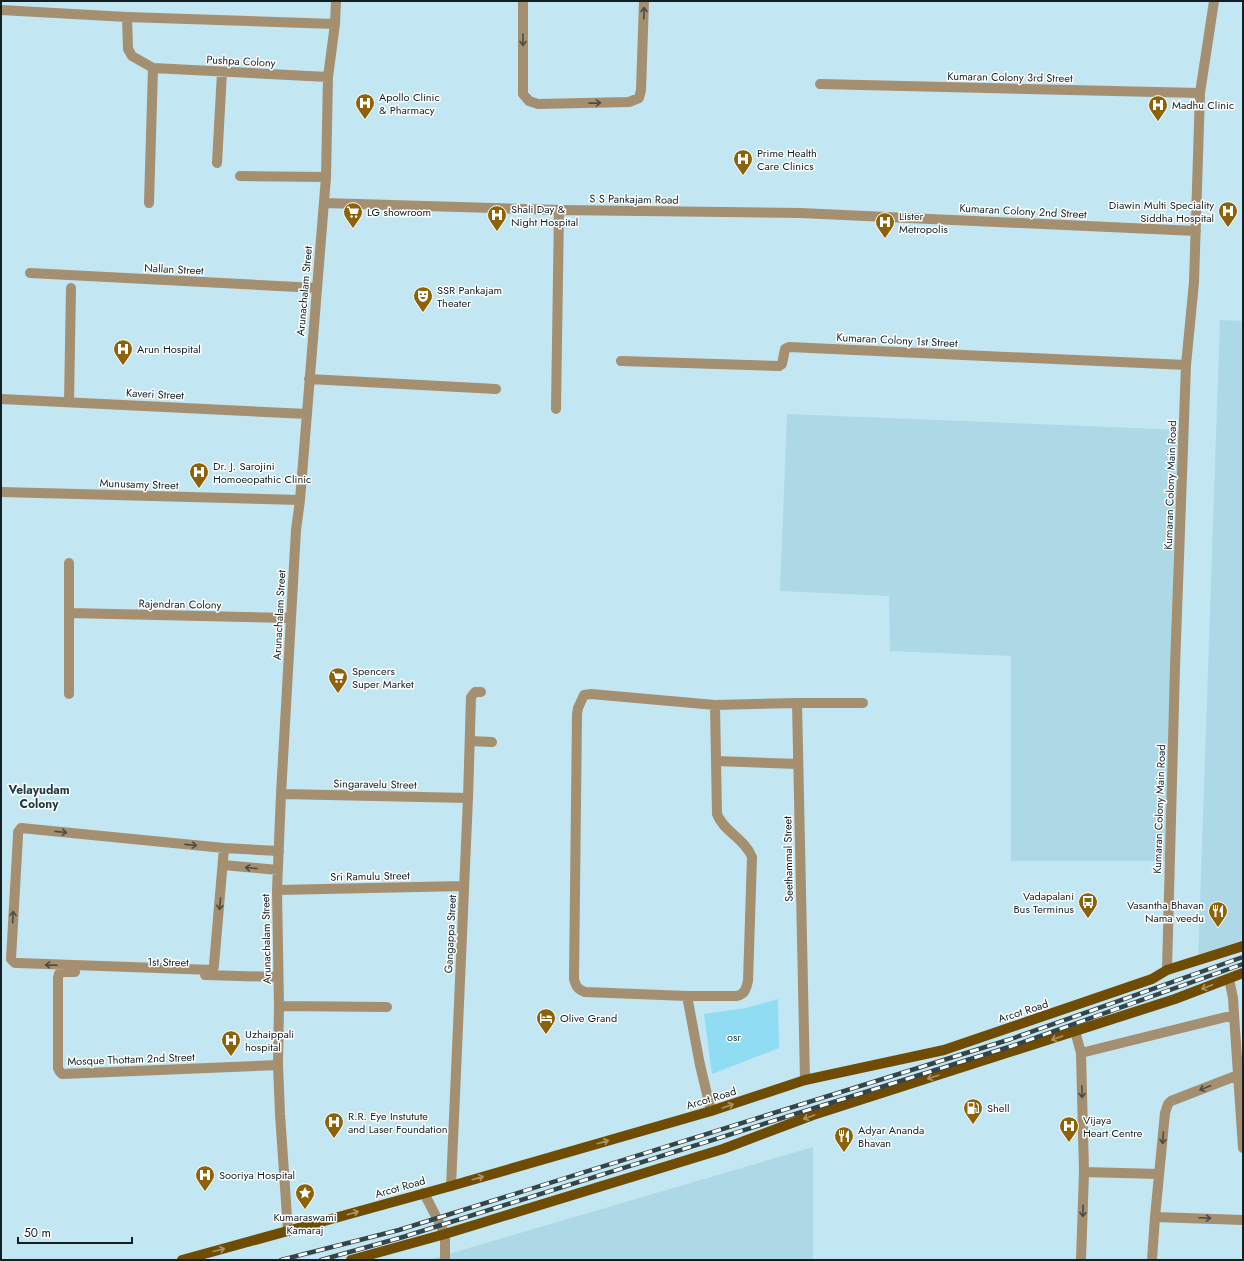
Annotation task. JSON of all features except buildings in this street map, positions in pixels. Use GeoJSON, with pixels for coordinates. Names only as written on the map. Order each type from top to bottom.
{"type":"FeatureCollection","features":[{"type":"Feature","properties":{"kind":"main road","name":"Arcot Road"},"geometry":{"type":"LineString","coordinates":[[182,1260],[451,1186],[711,1111],[805,1080],[944,1050],[1152,979],[1167,970],[1243,946]]}},
{"type":"Feature","properties":{"kind":"main road"},"geometry":{"type":"LineString","coordinates":[[350,1260],[445,1234],[723,1149],[813,1115],[1054,1039],[1175,999],[1243,973]]}},
{"type":"Feature","properties":{"kind":"street","name":"Arunachalam Street"},"geometry":{"type":"LineString","coordinates":[[288,1231],[278,1065],[279,1006],[277,890],[290,618],[296,530],[300,500],[324,204],[328,77],[335,24],[336,1]]}},
{"type":"Feature","properties":{"kind":"street"},"geometry":{"type":"LineString","coordinates":[[523,1],[523,94],[529,101],[538,104],[629,102],[639,98],[641,90],[644,1]]}},
{"type":"Feature","properties":{"kind":"street","name":"Kumaran Colony Main Road"},"geometry":{"type":"LineString","coordinates":[[1167,970],[1175,667],[1186,365],[1194,282],[1200,94],[1214,1]]}},
{"type":"Feature","properties":{"kind":"street"},"geometry":{"type":"LineString","coordinates":[[1,10],[127,17],[335,24]]}},
{"type":"Feature","properties":{"kind":"street","name":"Pushpa Colony"},"geometry":{"type":"LineString","coordinates":[[127,17],[128,49],[132,56],[153,68],[328,77]]}},
{"type":"Feature","properties":{"kind":"street"},"geometry":{"type":"LineString","coordinates":[[149,203],[153,68]]}},
{"type":"Feature","properties":{"kind":"street"},"geometry":{"type":"LineString","coordinates":[[217,163],[222,72]]}},
{"type":"Feature","properties":{"kind":"street","name":"Kumaran Colony 3rd Street"},"geometry":{"type":"LineString","coordinates":[[820,84],[1200,94]]}},
{"type":"Feature","properties":{"kind":"street"},"geometry":{"type":"LineString","coordinates":[[240,176],[326,177]]}},
{"type":"Feature","properties":{"kind":"street","name":"S S Pankajam Road"},"geometry":{"type":"LineString","coordinates":[[324,204],[559,210],[800,213]]}},
{"type":"Feature","properties":{"kind":"street"},"geometry":{"type":"LineString","coordinates":[[556,409],[559,210]]}},
{"type":"Feature","properties":{"kind":"street","name":"Kumaran Colony 2nd Street"},"geometry":{"type":"LineString","coordinates":[[800,213],[1196,231]]}},
{"type":"Feature","properties":{"kind":"street","name":"Nallan Street"},"geometry":{"type":"LineString","coordinates":[[30,273],[317,288]]}},
{"type":"Feature","properties":{"kind":"street"},"geometry":{"type":"LineString","coordinates":[[69,402],[71,288]]}},
{"type":"Feature","properties":{"kind":"street","name":"Kumaran Colony 1st Street"},"geometry":{"type":"LineString","coordinates":[[621,361],[779,366],[782,364],[784,348],[789,347],[1186,365]]}},
{"type":"Feature","properties":{"kind":"street"},"geometry":{"type":"LineString","coordinates":[[309,379],[496,389]]}},
{"type":"Feature","properties":{"kind":"street","name":"Kaveri Street"},"geometry":{"type":"LineString","coordinates":[[1,400],[307,414]]}},
{"type":"Feature","properties":{"kind":"street","name":"Munusamy Street"},"geometry":{"type":"LineString","coordinates":[[1,492],[300,500]]}},
{"type":"Feature","properties":{"kind":"street"},"geometry":{"type":"LineString","coordinates":[[69,563],[69,694]]}},
{"type":"Feature","properties":{"kind":"street","name":"Rajendran Colony"},"geometry":{"type":"LineString","coordinates":[[69,613],[290,618]]}},
{"type":"Feature","properties":{"kind":"street","name":"Gangappa Street"},"geometry":{"type":"LineString","coordinates":[[451,1186],[471,697],[475,692],[481,692]]}},
{"type":"Feature","properties":{"kind":"street"},"geometry":{"type":"LineString","coordinates":[[715,705],[717,814],[720,821],[740,841],[752,857],[748,981],[746,991],[742,995],[736,996],[687,996],[585,992],[580,990],[576,986],[574,979],[577,714],[584,695],[591,694],[715,705],[863,703]]}},
{"type":"Feature","properties":{"kind":"street","name":"Seethammal Street"},"geometry":{"type":"LineString","coordinates":[[797,703],[805,1080]]}},
{"type":"Feature","properties":{"kind":"street"},"geometry":{"type":"LineString","coordinates":[[470,741],[492,742]]}},
{"type":"Feature","properties":{"kind":"street"},"geometry":{"type":"LineString","coordinates":[[716,761],[798,764]]}},
{"type":"Feature","properties":{"kind":"street","name":"Singaravelu Street"},"geometry":{"type":"LineString","coordinates":[[281,794],[468,798]]}},
{"type":"Feature","properties":{"kind":"street"},"geometry":{"type":"LineString","coordinates":[[224,848],[213,970],[15,963],[11,959],[18,832],[21,828],[224,848],[279,851]]}},
{"type":"Feature","properties":{"kind":"street"},"geometry":{"type":"LineString","coordinates":[[223,865],[278,870]]}},
{"type":"Feature","properties":{"kind":"street","name":"Sri Ramulu Street"},"geometry":{"type":"LineString","coordinates":[[277,890],[464,886]]}},
{"type":"Feature","properties":{"kind":"street","name":"1st Street"},"geometry":{"type":"LineString","coordinates":[[59,974],[64,972],[278,977]]}},
{"type":"Feature","properties":{"kind":"street","name":"Mosque Thottam 2nd Street"},"geometry":{"type":"LineString","coordinates":[[59,974],[58,1068],[62,1074],[278,1065]]}},
{"type":"Feature","properties":{"kind":"street"},"geometry":{"type":"LineString","coordinates":[[1229,979],[1233,998],[1243,1148]]}},
{"type":"Feature","properties":{"kind":"street"},"geometry":{"type":"LineString","coordinates":[[687,996],[700,1066],[711,1111]]}},
{"type":"Feature","properties":{"kind":"street"},"geometry":{"type":"LineString","coordinates":[[279,1006],[387,1007]]}},
{"type":"Feature","properties":{"kind":"street"},"geometry":{"type":"LineString","coordinates":[[1081,1053],[1234,1014]]}},
{"type":"Feature","properties":{"kind":"street"},"geometry":{"type":"LineString","coordinates":[[1075,1031],[1081,1053],[1084,1172],[1081,1260]]}},
{"type":"Feature","properties":{"kind":"street"},"geometry":{"type":"LineString","coordinates":[[1152,1260],[1163,1128],[1168,1104],[1171,1101],[1238,1075]]}},
{"type":"Feature","properties":{"kind":"street"},"geometry":{"type":"LineString","coordinates":[[1084,1172],[1159,1174]]}},
{"type":"Feature","properties":{"kind":"street"},"geometry":{"type":"LineString","coordinates":[[424,1193],[445,1234],[445,1260]]}},
{"type":"Feature","properties":{"kind":"street"},"geometry":{"type":"LineString","coordinates":[[1155,1217],[1243,1220]]}},
{"type":"Feature","properties":{"kind":"shaded area"},"geometry":{"type":"Polygon","coordinates":[[[1220,320],[1243,321],[1243,946],[1198,963],[1220,320]]]}},
{"type":"Feature","properties":{"kind":"shaded area"},"geometry":{"type":"Polygon","coordinates":[[[787,414],[1183,430],[1167,861],[1011,861],[1011,656],[890,651],[889,596],[780,591],[787,414]]]}},
{"type":"Feature","properties":{"kind":"shaded area"},"geometry":{"type":"Polygon","coordinates":[[[813,1147],[813,1260],[428,1260],[813,1147]]]}},
{"type":"Feature","properties":{"kind":"green space","name":"osr"},"geometry":{"type":"Polygon","coordinates":[[[778,999],[779,1048],[712,1074],[704,1014],[746,1008],[778,999]]]}},
{"type":"Feature","properties":{"kind":"railway"},"geometry":{"type":"LineString","coordinates":[[281,1260],[399,1230],[1011,1039],[1243,957]]}},
{"type":"Feature","properties":{"kind":"railway"},"geometry":{"type":"LineString","coordinates":[[321,1260],[403,1237],[1012,1046],[1243,964]]}},
{"type":"Feature","properties":{"kind":"place","name":"Apollo Clinic & Pharmacy"},"geometry":{"type":"Point","coordinates":[365,120]}},
{"type":"Feature","properties":{"kind":"place","name":"Madhu Clinic"},"geometry":{"type":"Point","coordinates":[1158,122]}},
{"type":"Feature","properties":{"kind":"place","name":"Prime Health Care Clinics"},"geometry":{"type":"Point","coordinates":[743,176]}},
{"type":"Feature","properties":{"kind":"place","name":"Diawin Multi Speciality Siddha Hospital"},"geometry":{"type":"Point","coordinates":[1228,228]}},
{"type":"Feature","properties":{"kind":"place","name":"LG showroom"},"geometry":{"type":"Point","coordinates":[353,229]}},
{"type":"Feature","properties":{"kind":"place","name":"Shali Day & Night Hospital"},"geometry":{"type":"Point","coordinates":[497,232]}},
{"type":"Feature","properties":{"kind":"place","name":"Lister Metropolis"},"geometry":{"type":"Point","coordinates":[885,239]}},
{"type":"Feature","properties":{"kind":"place","name":"SSR Pankajam Theater"},"geometry":{"type":"Point","coordinates":[423,313]}},
{"type":"Feature","properties":{"kind":"place","name":"Arun Hospital"},"geometry":{"type":"Point","coordinates":[123,366]}},
{"type":"Feature","properties":{"kind":"place","name":"Dr. J. Sarojini Homoeopathic Clinic"},"geometry":{"type":"Point","coordinates":[199,489]}},
{"type":"Feature","properties":{"kind":"place","name":"Spencers Super Market"},"geometry":{"type":"Point","coordinates":[338,694]}},
{"type":"Feature","properties":{"kind":"place","name":"Vadapalani Bus Terminus"},"geometry":{"type":"Point","coordinates":[1088,919]}},
{"type":"Feature","properties":{"kind":"place","name":"Vasantha Bhavan Nama veedu"},"geometry":{"type":"Point","coordinates":[1218,928]}},
{"type":"Feature","properties":{"kind":"place","name":"Olive Grand"},"geometry":{"type":"Point","coordinates":[546,1035]}},
{"type":"Feature","properties":{"kind":"place","name":"Uzhaippali hospital"},"geometry":{"type":"Point","coordinates":[231,1057]}},
{"type":"Feature","properties":{"kind":"place","name":"Shell"},"geometry":{"type":"Point","coordinates":[973,1125]}},
{"type":"Feature","properties":{"kind":"place","name":"R.R. Eye Instutute and Laser Foundation"},"geometry":{"type":"Point","coordinates":[334,1139]}},
{"type":"Feature","properties":{"kind":"place","name":"Vijaya Heart Centre"},"geometry":{"type":"Point","coordinates":[1069,1143]}},
{"type":"Feature","properties":{"kind":"place","name":"Adyar Ananda Bhavan"},"geometry":{"type":"Point","coordinates":[844,1153]}},
{"type":"Feature","properties":{"kind":"place","name":"Sooriya Hospital"},"geometry":{"type":"Point","coordinates":[205,1192]}},
{"type":"Feature","properties":{"kind":"place","name":"Kumaraswami Kamaraj"},"geometry":{"type":"Point","coordinates":[305,1210]}},
{"type":"Feature","properties":{"kind":"district","name":"Velayudam Colony"},"geometry":{"type":"Point","coordinates":[39,797]}}]}
